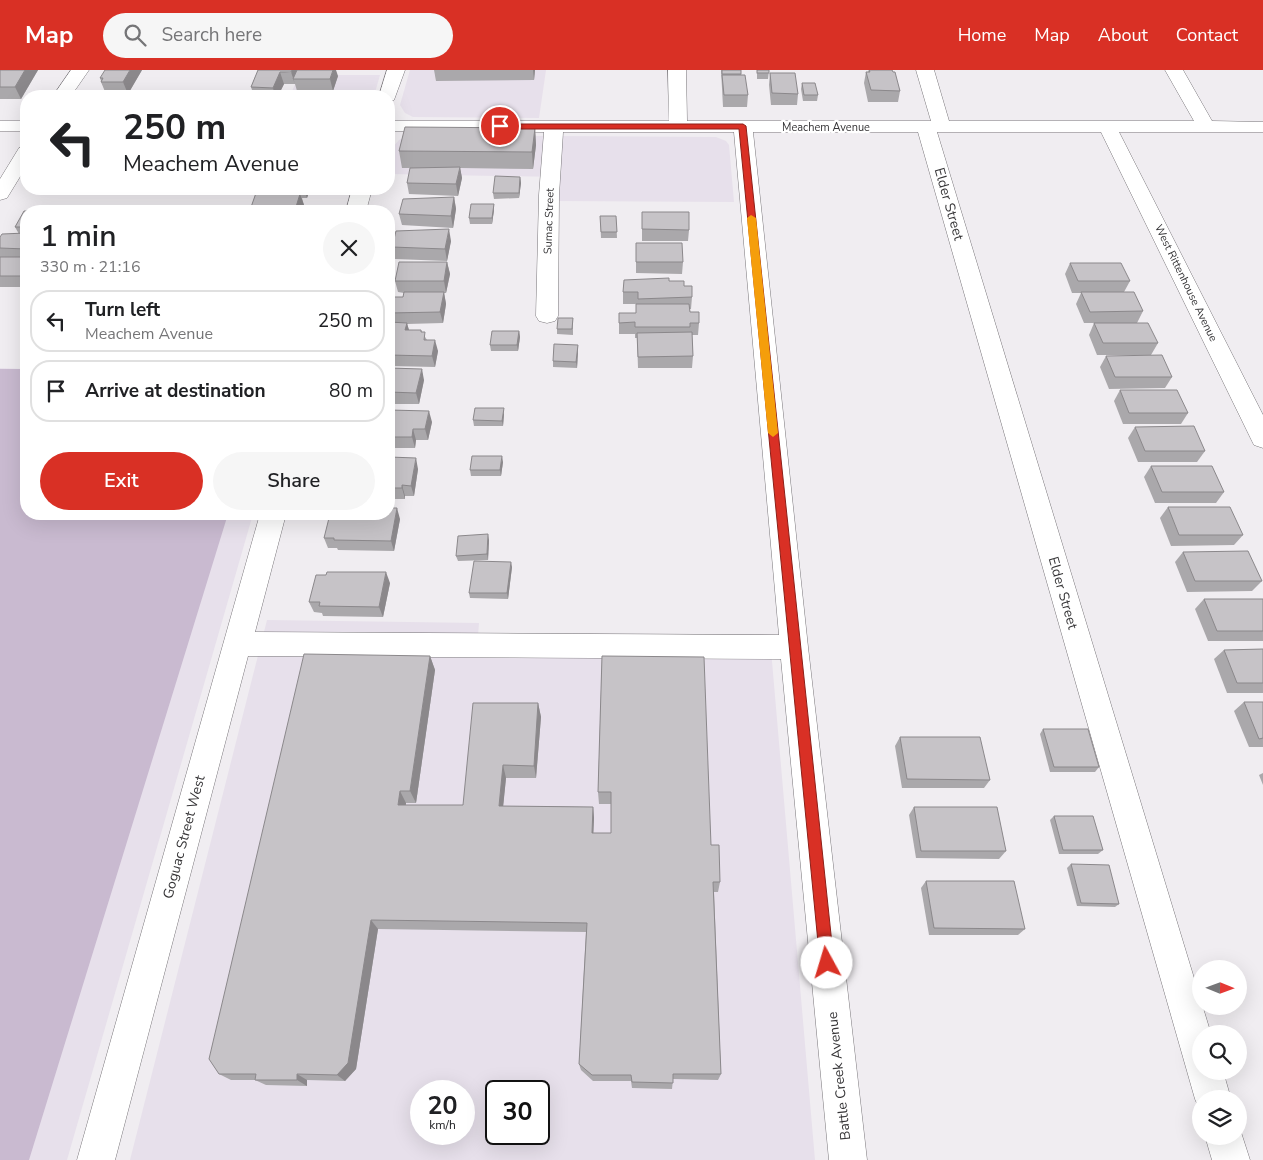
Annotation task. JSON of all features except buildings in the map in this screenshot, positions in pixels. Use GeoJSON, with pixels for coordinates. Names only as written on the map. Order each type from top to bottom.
{"type":"FeatureCollection","features":[{"type":"Feature","properties":{"kind":"street"},"geometry":{"type":"LineString","coordinates":[[66,90],[80,70]]}},
{"type":"Feature","properties":{"kind":"street"},"geometry":{"type":"LineString","coordinates":[[390,90],[396,70]]}},
{"type":"Feature","properties":{"kind":"street"},"geometry":{"type":"LineString","coordinates":[[677,70],[678,126]]}},
{"type":"Feature","properties":{"kind":"street","name":"Elder Street"},"geometry":{"type":"LineString","coordinates":[[925,70],[934,127],[1192,1028]]}},
{"type":"Feature","properties":{"kind":"street"},"geometry":{"type":"LineString","coordinates":[[1174,70],[1207,128]]}},
{"type":"Feature","properties":{"kind":"street"},"geometry":{"type":"LineString","coordinates":[[0,126],[20,126]]}},
{"type":"Feature","properties":{"kind":"street","name":"Meachem Avenue"},"geometry":{"type":"LineString","coordinates":[[395,126],[1263,127]]}},
{"type":"Feature","properties":{"kind":"street","name":"Sumac Street"},"geometry":{"type":"LineString","coordinates":[[547,316],[549,195],[554,126]]}},
{"type":"Feature","properties":{"kind":"street","name":"Battle Creek Avenue"},"geometry":{"type":"LineString","coordinates":[[743,126],[794,647],[848,1160]]}},
{"type":"Feature","properties":{"kind":"street","name":"West Rittenhouse Avenue"},"geometry":{"type":"LineString","coordinates":[[1108,128],[1263,439]]}},
{"type":"Feature","properties":{"kind":"street"},"geometry":{"type":"LineString","coordinates":[[0,194],[20,162]]}},
{"type":"Feature","properties":{"kind":"street","name":"Goguac Street West"},"geometry":{"type":"LineString","coordinates":[[96,1160],[271,520]]}},
{"type":"Feature","properties":{"kind":"street"},"geometry":{"type":"LineString","coordinates":[[237,644],[794,647]]}},
{"type":"Feature","properties":{"kind":"street"},"geometry":{"type":"LineString","coordinates":[[1227,1145],[1231,1160]]}},
{"type":"Feature","properties":{"kind":"shaded area"},"geometry":{"type":"Polygon","coordinates":[[[410,70],[546,70],[539,118],[413,117],[405,113],[400,105],[410,70]]]}},
{"type":"Feature","properties":{"kind":"shaded area"},"geometry":{"type":"Polygon","coordinates":[[[299,75],[380,75],[376,90],[293,90],[299,75]]]}},
{"type":"Feature","properties":{"kind":"shaded area"},"geometry":{"type":"Polygon","coordinates":[[[410,135],[716,137],[726,141],[729,145],[734,202],[556,201],[558,177],[395,174],[395,145],[399,140],[410,135]]]}},
{"type":"Feature","properties":{"kind":"shaded area"},"geometry":{"type":"Polygon","coordinates":[[[0,368],[20,369],[20,520],[251,520],[67,1160],[0,1160],[0,368]]]}},
{"type":"Feature","properties":{"kind":"shaded area"},"geometry":{"type":"Polygon","coordinates":[[[0,369],[20,369],[20,520],[226,520],[29,1160],[0,1160],[0,369]]]}},
{"type":"Feature","properties":{"kind":"shaded area"},"geometry":{"type":"Polygon","coordinates":[[[267,620],[479,623],[478,636],[770,638],[815,1160],[130,1160],[267,620]]]}},
{"type":"Feature","properties":{"kind":"slow traffic"},"geometry":{"type":"LineString","coordinates":[[751,218],[773,433]]}},
{"type":"Feature","properties":{"kind":"route"},"geometry":{"type":"LineString","coordinates":[[500,126],[743,126],[827,963]]}}]}
